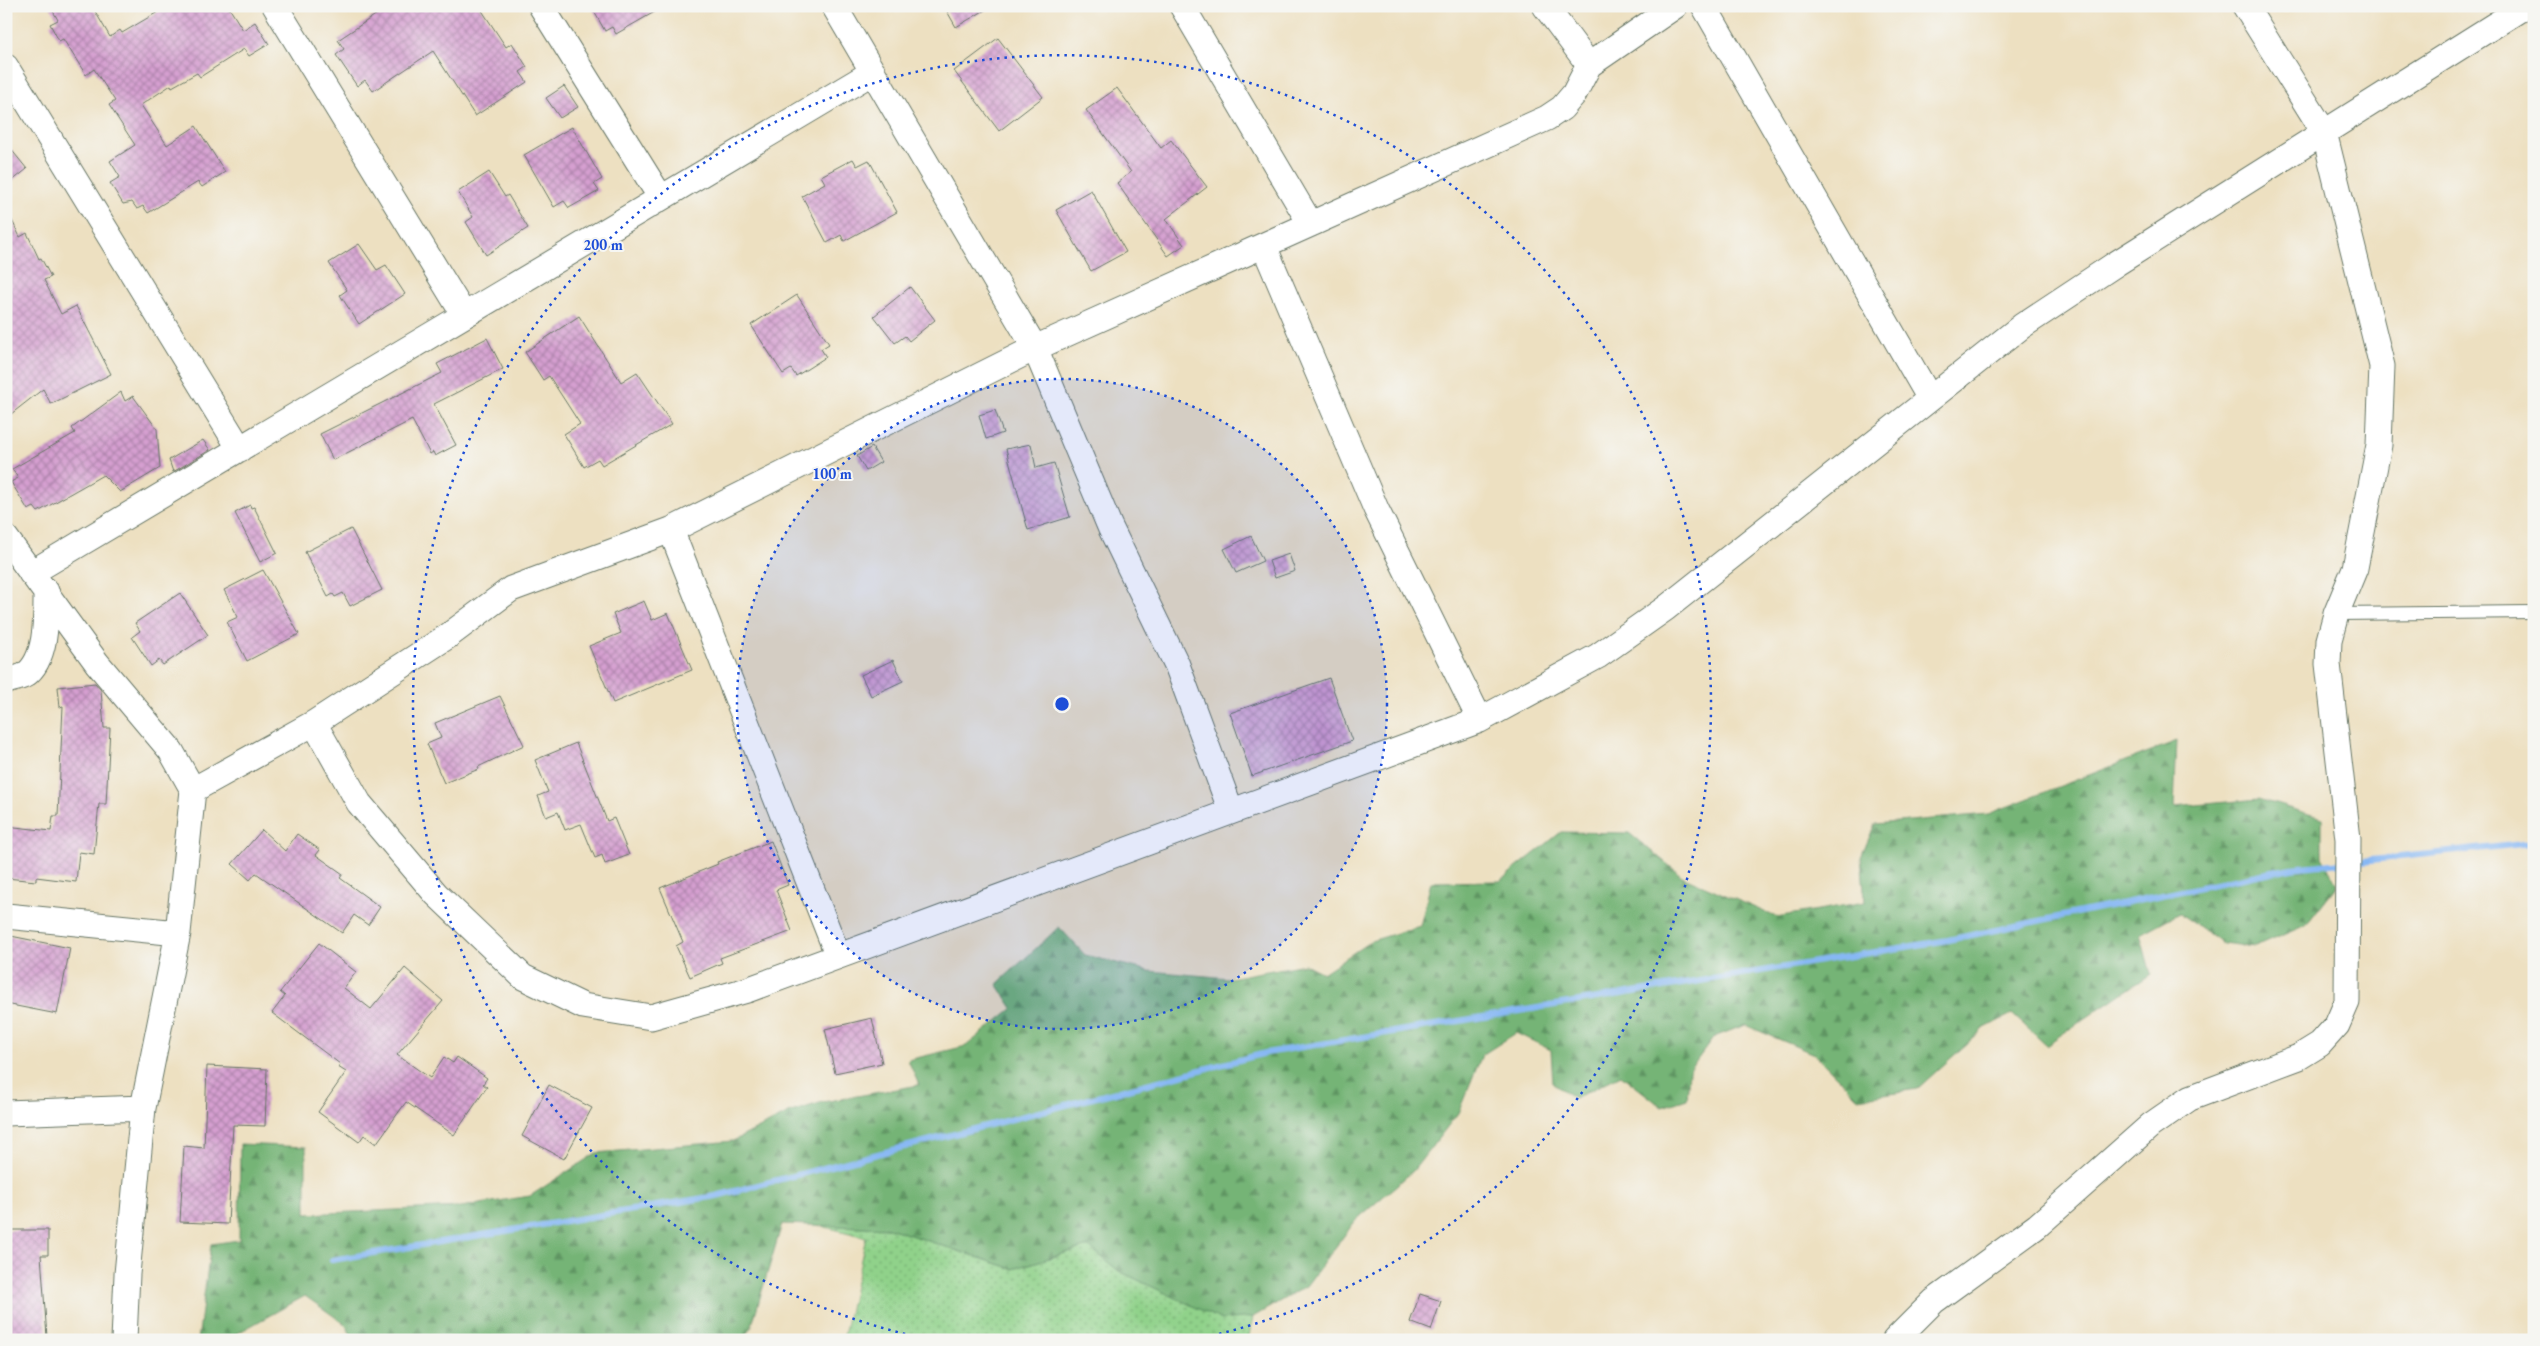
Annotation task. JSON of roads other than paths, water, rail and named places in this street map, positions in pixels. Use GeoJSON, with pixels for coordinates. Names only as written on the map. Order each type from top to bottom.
{"type":"FeatureCollection","features":[{"type":"Feature","properties":{"kind":"street"},"geometry":{"type":"LineString","coordinates":[[275,6],[464,316]]}},
{"type":"Feature","properties":{"kind":"street"},"geometry":{"type":"LineString","coordinates":[[541,6],[661,198]]}},
{"type":"Feature","properties":{"kind":"street"},"geometry":{"type":"LineString","coordinates":[[834,6],[1035,348],[1110,527],[1177,665],[1231,811]]}},
{"type":"Feature","properties":{"kind":"street"},"geometry":{"type":"LineString","coordinates":[[1182,6],[1310,223]]}},
{"type":"Feature","properties":{"kind":"street"},"geometry":{"type":"LineString","coordinates":[[1545,6],[1589,65]]}},
{"type":"Feature","properties":{"kind":"street"},"geometry":{"type":"LineString","coordinates":[[193,790],[314,723],[448,636],[511,589],[671,530],[1035,348],[1547,118],[1562,108],[1574,94],[1589,65],[1675,6]]}},
{"type":"Feature","properties":{"kind":"street"},"geometry":{"type":"LineString","coordinates":[[1704,6],[1929,398]]}},
{"type":"Feature","properties":{"kind":"street"},"geometry":{"type":"LineString","coordinates":[[1895,1340],[1934,1301],[2037,1226],[2168,1112],[2190,1098],[2299,1057],[2320,1044],[2337,1025],[2347,1002],[2348,839],[2328,664],[2330,640],[2336,614],[2355,568],[2379,445],[2382,366],[2324,132],[2245,6]]}},
{"type":"Feature","properties":{"kind":"street"},"geometry":{"type":"LineString","coordinates":[[314,723],[359,802],[436,894],[522,977],[583,1006],[651,1017],[747,990],[1480,720],[1598,656],[1651,618],[1863,453],[1929,398],[2022,326],[2324,132],[2525,6]]}},
{"type":"Feature","properties":{"kind":"street"},"geometry":{"type":"LineString","coordinates":[[6,67],[240,449]]}},
{"type":"Feature","properties":{"kind":"street"},"geometry":{"type":"LineString","coordinates":[[38,582],[240,449],[873,72]]}},
{"type":"Feature","properties":{"kind":"street"},"geometry":{"type":"LineString","coordinates":[[1264,246],[1376,509],[1480,720]]}},
{"type":"Feature","properties":{"kind":"street"},"geometry":{"type":"LineString","coordinates":[[671,530],[838,956]]}},
{"type":"Feature","properties":{"kind":"street"},"geometry":{"type":"LineString","coordinates":[[6,538],[97,663],[171,751],[193,790],[178,933],[143,1108],[127,1274],[124,1340]]}},
{"type":"Feature","properties":{"kind":"street"},"geometry":{"type":"LineString","coordinates":[[6,681],[25,674],[38,658],[46,629],[38,582]]}},
{"type":"Feature","properties":{"kind":"street"},"geometry":{"type":"LineString","coordinates":[[6,916],[178,933]]}},
{"type":"Feature","properties":{"kind":"street"},"geometry":{"type":"LineString","coordinates":[[6,1113],[143,1108]]}},
{"type":"Feature","properties":{"kind":"lane"},"geometry":{"type":"LineString","coordinates":[[2336,614],[2534,612]]}},
{"type":"Feature","properties":{"kind":"waterway"},"geometry":{"type":"LineString","coordinates":[[2352,862],[2534,843]]}},
{"type":"Feature","properties":{"kind":"waterway"},"geometry":{"type":"LineString","coordinates":[[332,1260],[716,1196],[1266,1053],[1948,940],[2291,868],[2342,863]]}}]}
